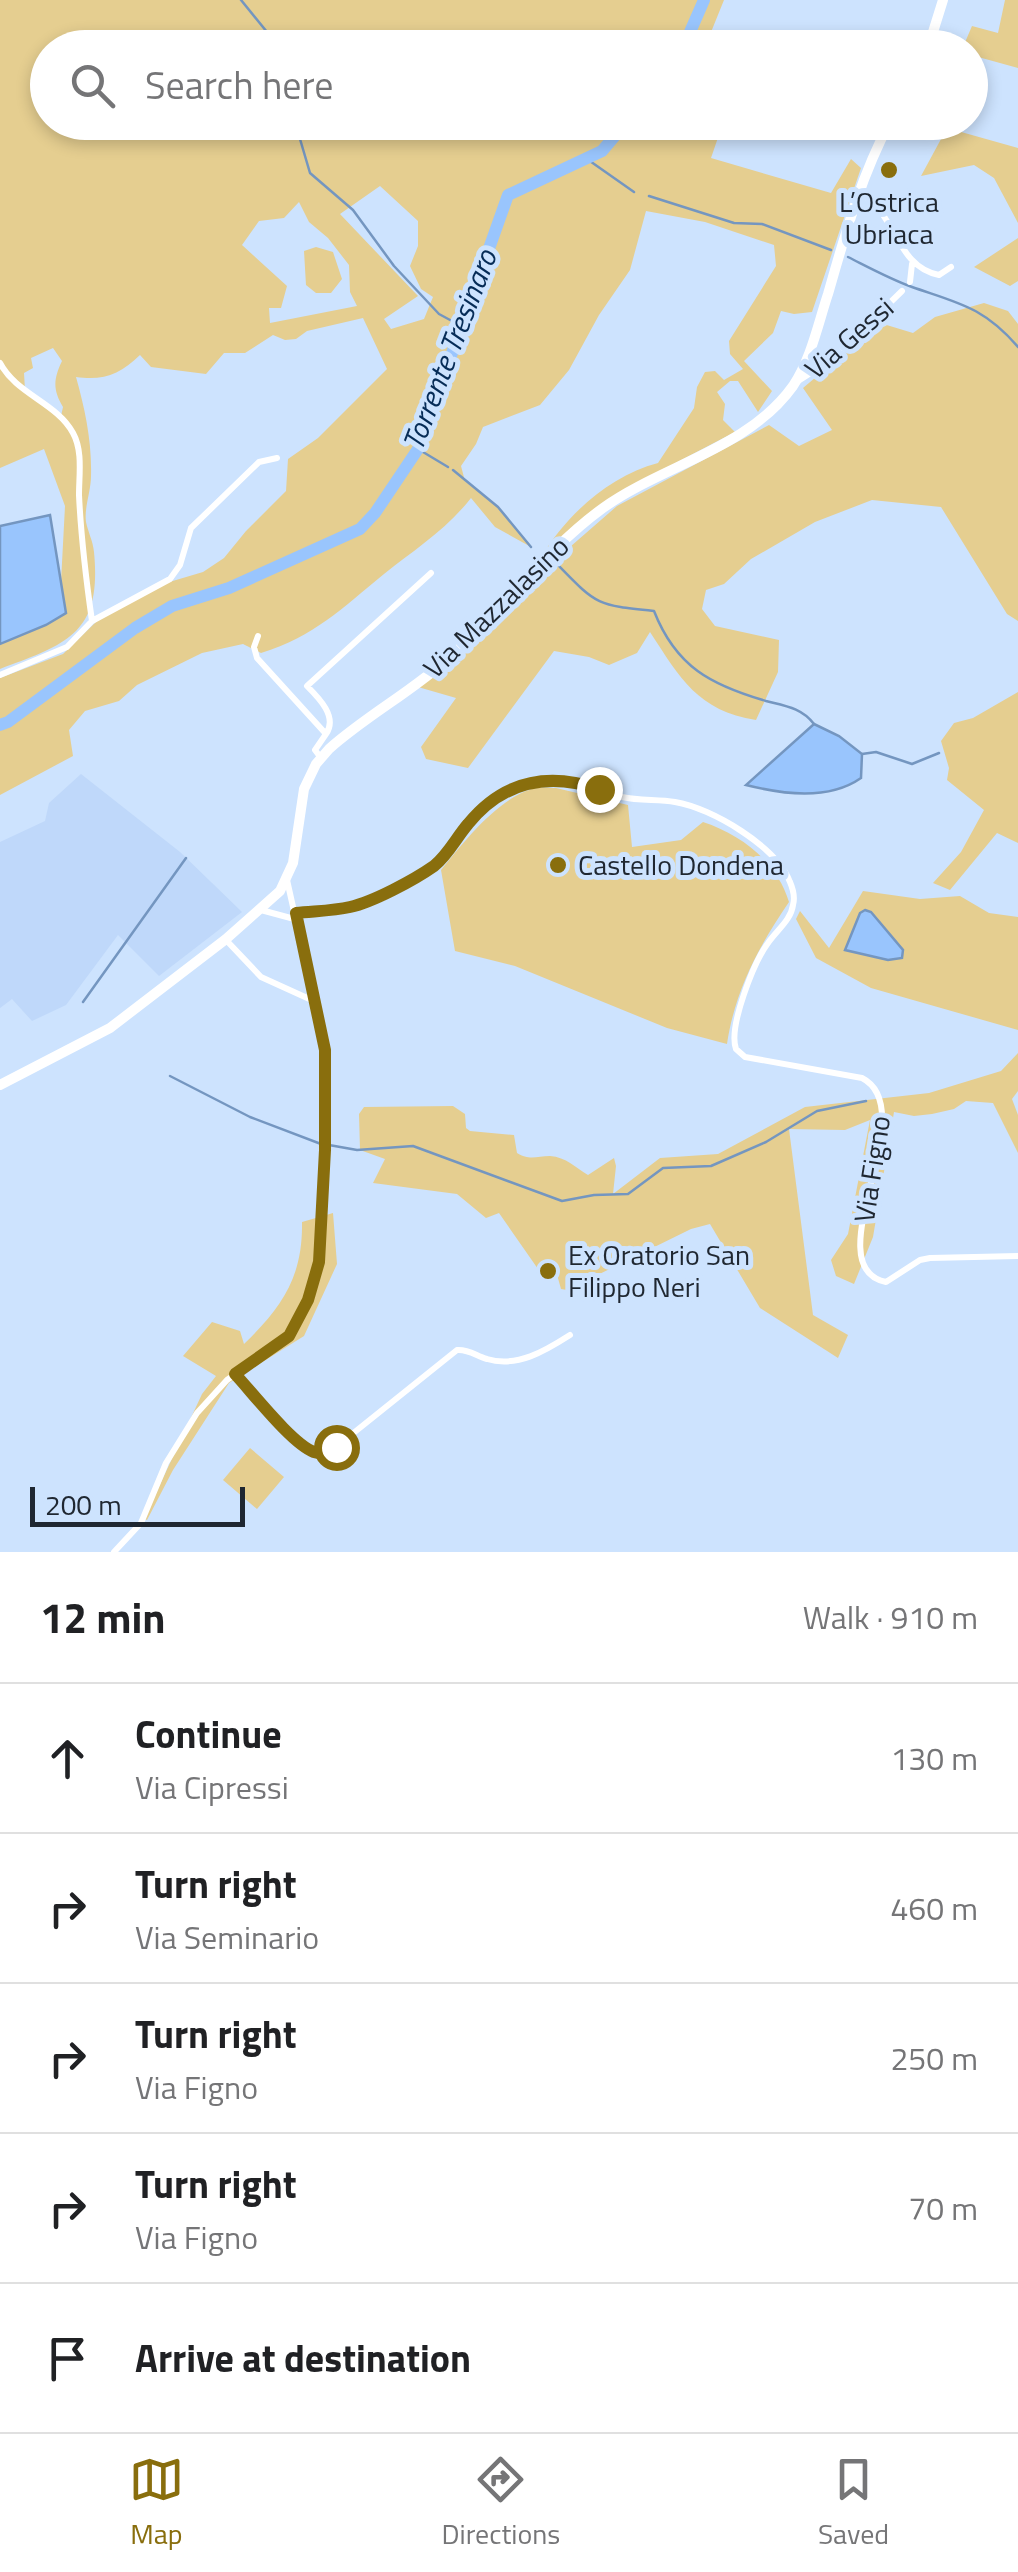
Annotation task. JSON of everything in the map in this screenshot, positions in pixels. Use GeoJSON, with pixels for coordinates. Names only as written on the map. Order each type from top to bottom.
{"type":"FeatureCollection","features":[{"type":"Feature","properties":{"kind":"main road"},"geometry":{"type":"LineString","coordinates":[[934,30],[943,0]]}},
{"type":"Feature","properties":{"kind":"main road","name":"Via Mazzalasino"},"geometry":{"type":"LineString","coordinates":[[0,1085],[101,1034],[261,910],[287,880],[304,790],[321,758],[448,660],[591,518],[624,494],[746,429],[774,407],[794,384],[810,350],[859,193],[882,140]]}},
{"type":"Feature","properties":{"kind":"street"},"geometry":{"type":"LineString","coordinates":[[859,193],[871,200],[912,264],[939,275],[951,267]]}},
{"type":"Feature","properties":{"kind":"street","name":"Via Gessi"},"geometry":{"type":"LineString","coordinates":[[910,282],[912,264]]}},
{"type":"Feature","properties":{"kind":"street","name":"Via Gessi"},"geometry":{"type":"LineString","coordinates":[[794,384],[832,360],[902,291]]}},
{"type":"Feature","properties":{"kind":"street"},"geometry":{"type":"LineString","coordinates":[[0,362],[4,371],[25,390],[61,416],[75,435],[80,456],[92,620]]}},
{"type":"Feature","properties":{"kind":"street"},"geometry":{"type":"LineString","coordinates":[[0,675],[66,646],[92,620],[170,579],[180,565],[191,528],[259,462],[277,458]]}},
{"type":"Feature","properties":{"kind":"street"},"geometry":{"type":"LineString","coordinates":[[321,758],[315,750],[331,728],[326,707],[308,686],[431,573]]}},
{"type":"Feature","properties":{"kind":"street"},"geometry":{"type":"LineString","coordinates":[[258,636],[254,646],[257,658],[326,734]]}},
{"type":"Feature","properties":{"kind":"street","name":"Via Figno"},"geometry":{"type":"LineString","coordinates":[[297,917],[352,907],[423,872],[441,860],[496,796],[526,782],[556,779],[630,798],[690,806],[762,844],[792,886],[790,914],[768,943],[752,976],[734,1031],[736,1050],[744,1057],[862,1078],[872,1083],[882,1100],[881,1128],[860,1239],[862,1259],[872,1278],[886,1282],[920,1260],[930,1258],[1018,1256]]}},
{"type":"Feature","properties":{"kind":"street"},"geometry":{"type":"LineString","coordinates":[[114,1552],[142,1523],[166,1463],[211,1394],[289,1336],[315,1282],[319,1262],[325,1050],[287,880]]}},
{"type":"Feature","properties":{"kind":"street"},"geometry":{"type":"LineString","coordinates":[[261,910],[297,917]]}},
{"type":"Feature","properties":{"kind":"street"},"geometry":{"type":"LineString","coordinates":[[226,939],[261,977],[316,1002]]}},
{"type":"Feature","properties":{"kind":"street"},"geometry":{"type":"LineString","coordinates":[[235,1374],[309,1450],[327,1452],[457,1350],[512,1362],[570,1335]]}},
{"type":"Feature","properties":{"kind":"shaded area"},"geometry":{"type":"Polygon","coordinates":[[[0,0],[724,0],[712,30],[30,30],[30,140],[717,140],[711,158],[831,193],[851,159],[861,168],[812,312],[781,311],[773,333],[744,361],[772,391],[758,412],[738,381],[730,381],[717,392],[725,404],[723,420],[735,432],[641,481],[540,559],[590,499],[623,477],[658,463],[694,408],[697,387],[705,372],[715,371],[724,380],[743,369],[730,354],[729,341],[776,266],[774,245],[705,222],[646,211],[630,270],[599,315],[569,370],[540,405],[483,427],[461,466],[465,481],[498,507],[531,547],[495,527],[471,498],[429,539],[312,630],[261,653],[243,644],[202,653],[137,685],[119,701],[85,711],[69,730],[73,756],[0,795],[0,678],[63,654],[97,621],[166,583],[203,572],[224,558],[286,491],[288,459],[318,438],[387,369],[363,318],[307,331],[296,339],[273,335],[245,353],[224,353],[206,374],[151,367],[140,355],[111,375],[76,377],[90,451],[86,522],[94,552],[92,601],[75,632],[61,643],[0,669],[0,644],[66,613],[61,582],[65,506],[44,449],[0,468],[0,0]],[[380,186],[340,214],[418,296],[384,319],[391,329],[424,319],[433,297],[421,289],[410,266],[418,246],[418,221],[380,186]],[[299,202],[284,218],[259,221],[242,245],[287,286],[281,308],[269,308],[270,323],[357,306],[350,292],[349,265],[328,238],[309,222],[299,202]],[[53,348],[31,358],[33,368],[24,373],[25,390],[61,416],[63,407],[55,385],[62,361],[53,348]]]}},
{"type":"Feature","properties":{"kind":"shaded area"},"geometry":{"type":"Polygon","coordinates":[[[1005,0],[1018,0],[1018,68],[988,60],[988,30],[998,33],[1005,0]]]}},
{"type":"Feature","properties":{"kind":"shaded area"},"geometry":{"type":"Polygon","coordinates":[[[940,140],[988,140],[1018,148],[1018,223],[994,178],[974,165],[921,176],[940,140]]]}},
{"type":"Feature","properties":{"kind":"shaded area"},"geometry":{"type":"Polygon","coordinates":[[[1018,238],[1018,281],[1010,286],[974,267],[1018,238]]]}},
{"type":"Feature","properties":{"kind":"shaded area"},"geometry":{"type":"Polygon","coordinates":[[[316,247],[333,252],[342,279],[331,293],[316,293],[306,285],[304,251],[316,247]]]}},
{"type":"Feature","properties":{"kind":"shaded area"},"geometry":{"type":"Polygon","coordinates":[[[984,303],[1008,311],[1018,324],[1018,621],[1007,614],[941,507],[872,500],[815,522],[751,559],[724,584],[706,590],[702,609],[715,626],[779,640],[778,672],[756,720],[719,709],[692,690],[650,632],[637,653],[609,665],[554,651],[468,768],[426,759],[421,747],[456,698],[418,687],[467,649],[547,567],[617,506],[769,425],[799,446],[832,430],[803,388],[880,323],[913,333],[935,317],[984,303]]]}},
{"type":"Feature","properties":{"kind":"shaded area"},"geometry":{"type":"Polygon","coordinates":[[[50,515],[66,613],[0,644],[0,526],[50,515]]]}},
{"type":"Feature","properties":{"kind":"shaded area"},"geometry":{"type":"Polygon","coordinates":[[[1018,692],[1018,843],[997,833],[950,890],[933,883],[961,852],[984,810],[947,780],[949,768],[941,741],[954,723],[973,718],[1018,692]]]}},
{"type":"Feature","properties":{"kind":"shaded area"},"geometry":{"type":"Polygon","coordinates":[[[814,724],[839,736],[862,754],[861,778],[834,790],[805,794],[746,785],[814,724]]]}},
{"type":"Feature","properties":{"kind":"shaded area"},"geometry":{"type":"Polygon","coordinates":[[[81,774],[180,852],[242,912],[159,976],[118,935],[66,1005],[32,1021],[12,999],[0,1008],[0,842],[45,821],[49,803],[81,774]]]}},
{"type":"Feature","properties":{"kind":"shaded area"},"geometry":{"type":"Polygon","coordinates":[[[556,788],[628,805],[632,847],[681,840],[703,822],[744,842],[776,874],[789,902],[750,969],[727,1044],[667,1028],[515,966],[455,951],[441,870],[506,802],[532,789],[556,788]]]}},
{"type":"Feature","properties":{"kind":"shaded area"},"geometry":{"type":"Polygon","coordinates":[[[863,891],[920,899],[960,896],[989,913],[1018,917],[1018,1030],[871,988],[816,958],[796,919],[800,911],[829,948],[863,891]]]}},
{"type":"Feature","properties":{"kind":"shaded area"},"geometry":{"type":"Polygon","coordinates":[[[865,910],[903,950],[902,958],[888,960],[845,950],[860,913],[865,910]]]}},
{"type":"Feature","properties":{"kind":"shaded area"},"geometry":{"type":"Polygon","coordinates":[[[1018,1053],[1018,1091],[1012,1099],[1018,1115],[1018,1153],[993,1103],[966,1101],[954,1109],[914,1116],[894,1112],[873,1237],[854,1284],[836,1276],[831,1260],[848,1234],[870,1120],[845,1130],[789,1129],[813,1315],[848,1335],[838,1358],[760,1308],[710,1224],[691,1229],[567,1290],[561,1289],[556,1271],[548,1263],[538,1269],[499,1213],[486,1218],[457,1194],[373,1183],[385,1159],[360,1150],[359,1114],[364,1107],[453,1106],[465,1114],[470,1131],[514,1135],[517,1153],[526,1157],[556,1157],[588,1175],[614,1158],[613,1194],[660,1158],[718,1154],[805,1107],[929,1093],[1001,1071],[1018,1053]]]}},
{"type":"Feature","properties":{"kind":"shaded area"},"geometry":{"type":"Polygon","coordinates":[[[333,1213],[337,1264],[304,1336],[229,1383],[173,1470],[147,1520],[144,1519],[202,1394],[216,1376],[183,1356],[212,1322],[240,1331],[244,1344],[288,1290],[299,1259],[302,1222],[333,1213]]]}},
{"type":"Feature","properties":{"kind":"shaded area"},"geometry":{"type":"Polygon","coordinates":[[[250,1448],[284,1477],[257,1509],[223,1480],[250,1448]]]}},
{"type":"Feature","properties":{"kind":"waterway"},"geometry":{"type":"LineString","coordinates":[[241,0],[265,30]]}},
{"type":"Feature","properties":{"kind":"waterway","name":"Torrente Tresinaro"},"geometry":{"type":"LineString","coordinates":[[691,30],[704,0]]}},
{"type":"Feature","properties":{"kind":"waterway"},"geometry":{"type":"LineString","coordinates":[[300,140],[310,173],[353,210],[394,266],[439,314],[463,327]]}},
{"type":"Feature","properties":{"kind":"waterway","name":"Torrente Tresinaro"},"geometry":{"type":"LineString","coordinates":[[0,725],[172,606],[229,588],[360,529],[418,449],[508,195],[602,151],[611,140]]}},
{"type":"Feature","properties":{"kind":"waterway"},"geometry":{"type":"LineString","coordinates":[[587,159],[634,192]]}},
{"type":"Feature","properties":{"kind":"waterway"},"geometry":{"type":"LineString","coordinates":[[649,196],[734,223],[762,224],[831,250]]}},
{"type":"Feature","properties":{"kind":"waterway"},"geometry":{"type":"LineString","coordinates":[[848,257],[904,284],[969,308],[994,323],[1018,347]]}},
{"type":"Feature","properties":{"kind":"waterway"},"geometry":{"type":"LineString","coordinates":[[418,449],[448,467]]}},
{"type":"Feature","properties":{"kind":"waterway"},"geometry":{"type":"LineString","coordinates":[[453,470],[498,507],[531,547]]}},
{"type":"Feature","properties":{"kind":"waterway"},"geometry":{"type":"LineString","coordinates":[[556,563],[598,600],[654,611],[673,646],[712,680],[746,695],[793,708],[814,724]]}},
{"type":"Feature","properties":{"kind":"waterway"},"geometry":{"type":"LineString","coordinates":[[862,754],[876,752],[912,764],[939,753]]}},
{"type":"Feature","properties":{"kind":"waterway"},"geometry":{"type":"LineString","coordinates":[[83,1002],[186,858]]}},
{"type":"Feature","properties":{"kind":"waterway"},"geometry":{"type":"LineString","coordinates":[[170,1076],[250,1117],[321,1144]]}},
{"type":"Feature","properties":{"kind":"waterway"},"geometry":{"type":"LineString","coordinates":[[329,1145],[357,1150],[413,1146],[562,1201],[628,1194],[663,1168],[711,1166],[766,1142],[817,1111],[866,1101]]}},
{"type":"Feature","properties":{"kind":"place","name":"L’Ostrica Ubriaca"},"geometry":{"type":"Point","coordinates":[889,170]}},
{"type":"Feature","properties":{"kind":"place","name":"Castello Dondena"},"geometry":{"type":"Point","coordinates":[558,865]}},
{"type":"Feature","properties":{"kind":"place","name":"Ex Oratorio San Filippo Neri"},"geometry":{"type":"Point","coordinates":[548,1271]}},
{"type":"Feature","properties":{"kind":"route"},"geometry":{"type":"LineString","coordinates":[[336,1447],[322,1453],[309,1450],[235,1374],[289,1336],[300,1320],[319,1262],[325,1050],[296,913],[352,907],[423,872],[441,860],[469,822],[496,796],[526,782],[556,779],[599,789]]}}]}
